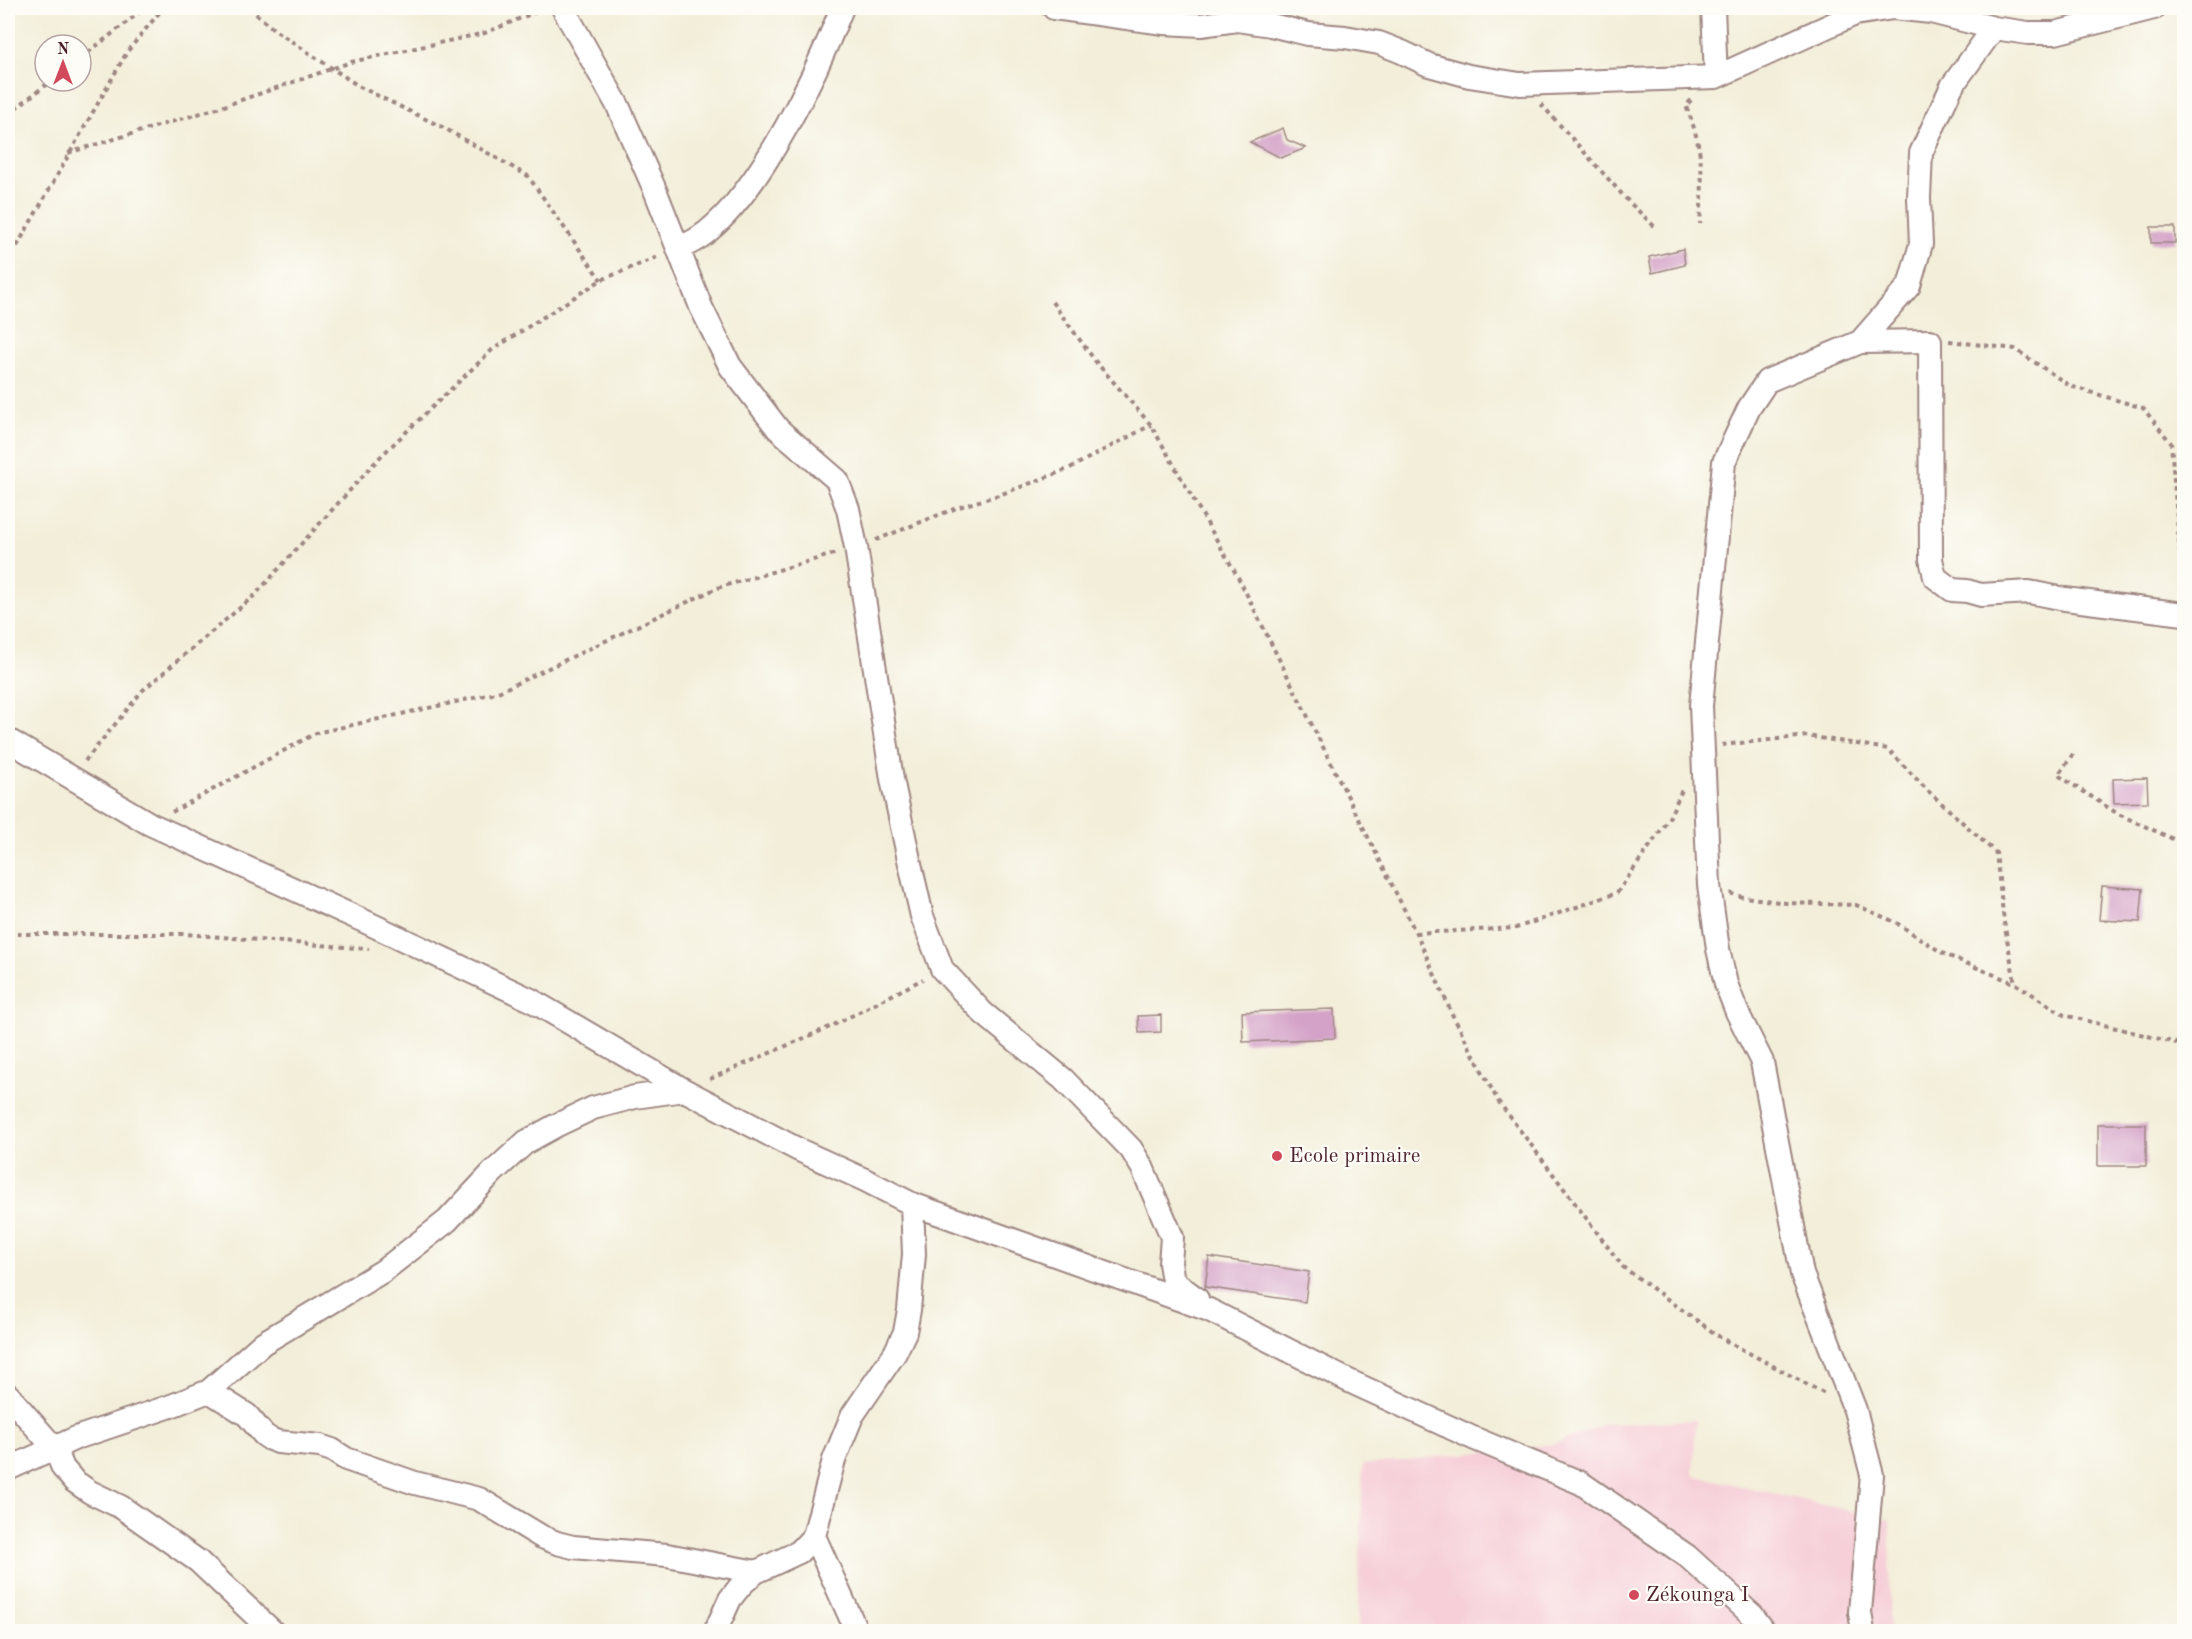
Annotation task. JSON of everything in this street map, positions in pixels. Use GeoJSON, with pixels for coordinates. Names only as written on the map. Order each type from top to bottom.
{"type":"FeatureCollection","features":[{"type":"Feature","properties":{"kind":"street"},"geometry":{"type":"LineString","coordinates":[[563,8],[618,106],[679,248],[701,307],[730,366],[778,429],[837,480],[848,509],[856,547],[892,779],[922,916],[942,969],[984,1013],[1064,1079],[1131,1149],[1142,1167],[1172,1237],[1170,1263],[1173,1281],[1209,1310]]}},
{"type":"Feature","properties":{"kind":"street"},"geometry":{"type":"LineString","coordinates":[[679,248],[707,232],[729,211],[764,163],[826,49],[842,8]]}},
{"type":"Feature","properties":{"kind":"street"},"geometry":{"type":"LineString","coordinates":[[1054,8],[1164,23],[1201,25],[1237,20],[1308,34],[1345,37],[1379,43],[1429,65],[1469,76],[1520,84],[1716,77],[1854,14],[1893,8],[1931,12],[1994,28],[2028,33],[2055,33],[2154,8]]}},
{"type":"Feature","properties":{"kind":"street"},"geometry":{"type":"LineString","coordinates":[[1713,8],[1716,77]]}},
{"type":"Feature","properties":{"kind":"street"},"geometry":{"type":"LineString","coordinates":[[1860,342],[1909,286],[1921,244],[1919,198],[1921,153],[1952,86],[1994,28]]}},
{"type":"Feature","properties":{"kind":"street"},"geometry":{"type":"LineString","coordinates":[[1863,1632],[1860,1612],[1872,1474],[1855,1410],[1803,1274],[1762,1062],[1726,984],[1718,949],[1709,885],[1701,706],[1724,462],[1749,408],[1767,381],[1860,342],[1930,341],[1931,559],[1935,577],[1952,590],[1981,595],[2029,592],[2065,599],[2184,614]]}},
{"type":"Feature","properties":{"kind":"street"},"geometry":{"type":"LineString","coordinates":[[8,740],[150,824],[531,1000],[684,1090],[799,1150],[866,1180],[912,1204],[1209,1310],[1358,1385],[1473,1438],[1581,1483],[1687,1556],[1753,1616],[1765,1632]]}},
{"type":"Feature","properties":{"kind":"street"},"geometry":{"type":"LineString","coordinates":[[8,1469],[94,1431],[209,1391],[263,1343],[383,1271],[438,1228],[526,1142],[593,1108],[635,1097],[684,1090]]}},
{"type":"Feature","properties":{"kind":"street"},"geometry":{"type":"LineString","coordinates":[[715,1632],[730,1599],[742,1584],[756,1572],[799,1552],[814,1536],[834,1460],[852,1416],[895,1353],[904,1332],[909,1310],[914,1254],[912,1204]]}},
{"type":"Feature","properties":{"kind":"street"},"geometry":{"type":"LineString","coordinates":[[209,1391],[247,1415],[270,1439],[278,1442],[320,1446],[346,1459],[387,1473],[480,1499],[542,1537],[557,1543],[573,1547],[667,1555],[756,1572]]}},
{"type":"Feature","properties":{"kind":"street"},"geometry":{"type":"LineString","coordinates":[[8,1395],[55,1449],[63,1468],[74,1481],[90,1492],[121,1507],[198,1561],[273,1632]]}},
{"type":"Feature","properties":{"kind":"street"},"geometry":{"type":"LineString","coordinates":[[814,1536],[857,1632]]}},
{"type":"Feature","properties":{"kind":"path"},"geometry":{"type":"LineString","coordinates":[[93,49],[145,8]]}},
{"type":"Feature","properties":{"kind":"path"},"geometry":{"type":"LineString","coordinates":[[8,262],[127,52],[163,8]]}},
{"type":"Feature","properties":{"kind":"path"},"geometry":{"type":"LineString","coordinates":[[249,8],[276,31],[360,87],[444,128],[528,176],[601,280]]}},
{"type":"Feature","properties":{"kind":"path"},"geometry":{"type":"LineString","coordinates":[[68,153],[221,107],[351,62],[485,33],[547,8]]}},
{"type":"Feature","properties":{"kind":"path"},"geometry":{"type":"LineString","coordinates":[[1700,224],[1703,175],[1695,128],[1686,106],[1716,77]]}},
{"type":"Feature","properties":{"kind":"path"},"geometry":{"type":"LineString","coordinates":[[1520,84],[1655,227]]}},
{"type":"Feature","properties":{"kind":"path"},"geometry":{"type":"LineString","coordinates":[[8,114],[35,93]]}},
{"type":"Feature","properties":{"kind":"path"},"geometry":{"type":"LineString","coordinates":[[71,777],[143,690],[255,595],[380,457],[492,350],[601,280],[679,248]]}},
{"type":"Feature","properties":{"kind":"path"},"geometry":{"type":"LineString","coordinates":[[1052,302],[1096,362],[1151,425],[1239,579],[1416,933],[1452,1014],[1498,1101],[1623,1267],[1721,1338],[1855,1410]]}},
{"type":"Feature","properties":{"kind":"path"},"geometry":{"type":"LineString","coordinates":[[1930,341],[1955,341],[2015,349],[2070,386],[2143,408],[2171,443],[2184,592]]}},
{"type":"Feature","properties":{"kind":"path"},"geometry":{"type":"LineString","coordinates":[[150,824],[316,733],[496,693],[717,588],[856,547],[1068,469],[1151,425]]}},
{"type":"Feature","properties":{"kind":"path"},"geometry":{"type":"LineString","coordinates":[[1702,747],[1807,736],[1888,749],[1927,790],[1996,853],[2004,922],[2015,984]]}},
{"type":"Feature","properties":{"kind":"path"},"geometry":{"type":"LineString","coordinates":[[2073,754],[2058,775],[2118,814],[2184,843]]}},
{"type":"Feature","properties":{"kind":"path"},"geometry":{"type":"LineString","coordinates":[[1416,933],[1516,928],[1617,893],[1668,820],[1683,789]]}},
{"type":"Feature","properties":{"kind":"path"},"geometry":{"type":"LineString","coordinates":[[1709,885],[1738,896],[1786,903],[1856,905],[1895,922],[1944,954],[2015,984],[2064,1015],[2184,1045]]}},
{"type":"Feature","properties":{"kind":"path"},"geometry":{"type":"LineString","coordinates":[[8,934],[185,934],[375,950]]}},
{"type":"Feature","properties":{"kind":"path"},"geometry":{"type":"LineString","coordinates":[[684,1090],[832,1026],[942,969]]}},
{"type":"Feature","properties":{"kind":"shaded area"},"geometry":{"type":"Polygon","coordinates":[[[1696,1420],[1693,1475],[1890,1520],[1889,1631],[1357,1632],[1363,1465],[1554,1444],[1604,1424],[1696,1420]]]}},
{"type":"Feature","properties":{"kind":"building"},"geometry":{"type":"Polygon","coordinates":[[[1283,128],[1287,140],[1306,148],[1281,158],[1250,142],[1283,128]]]}},
{"type":"Feature","properties":{"kind":"building"},"geometry":{"type":"Polygon","coordinates":[[[2151,227],[2175,227],[2175,243],[2151,243],[2151,227]]]}},
{"type":"Feature","properties":{"kind":"building"},"geometry":{"type":"Polygon","coordinates":[[[1683,249],[1685,265],[1652,273],[1649,257],[1683,249]]]}},
{"type":"Feature","properties":{"kind":"building"},"geometry":{"type":"Polygon","coordinates":[[[2147,778],[2148,802],[2114,803],[2113,779],[2147,778]]]}},
{"type":"Feature","properties":{"kind":"building"},"geometry":{"type":"Polygon","coordinates":[[[2102,886],[2143,889],[2140,922],[2099,920],[2102,886]]]}},
{"type":"Feature","properties":{"kind":"building"},"geometry":{"type":"Polygon","coordinates":[[[1334,1009],[1335,1038],[1243,1042],[1242,1012],[1334,1009]]]}},
{"type":"Feature","properties":{"kind":"building"},"geometry":{"type":"Polygon","coordinates":[[[1161,1015],[1161,1032],[1139,1033],[1138,1016],[1161,1015]]]}},
{"type":"Feature","properties":{"kind":"building"},"geometry":{"type":"Polygon","coordinates":[[[2098,1124],[2146,1124],[2146,1166],[2098,1166],[2098,1124]]]}},
{"type":"Feature","properties":{"kind":"building"},"geometry":{"type":"Polygon","coordinates":[[[1209,1257],[1309,1272],[1305,1302],[1205,1287],[1209,1257]]]}},
{"type":"Feature","properties":{"kind":"place","name":"Ecole primaire"},"geometry":{"type":"Point","coordinates":[1277,1156]}},
{"type":"Feature","properties":{"kind":"place","name":"Zékounga I"},"geometry":{"type":"Point","coordinates":[1634,1595]}}]}
